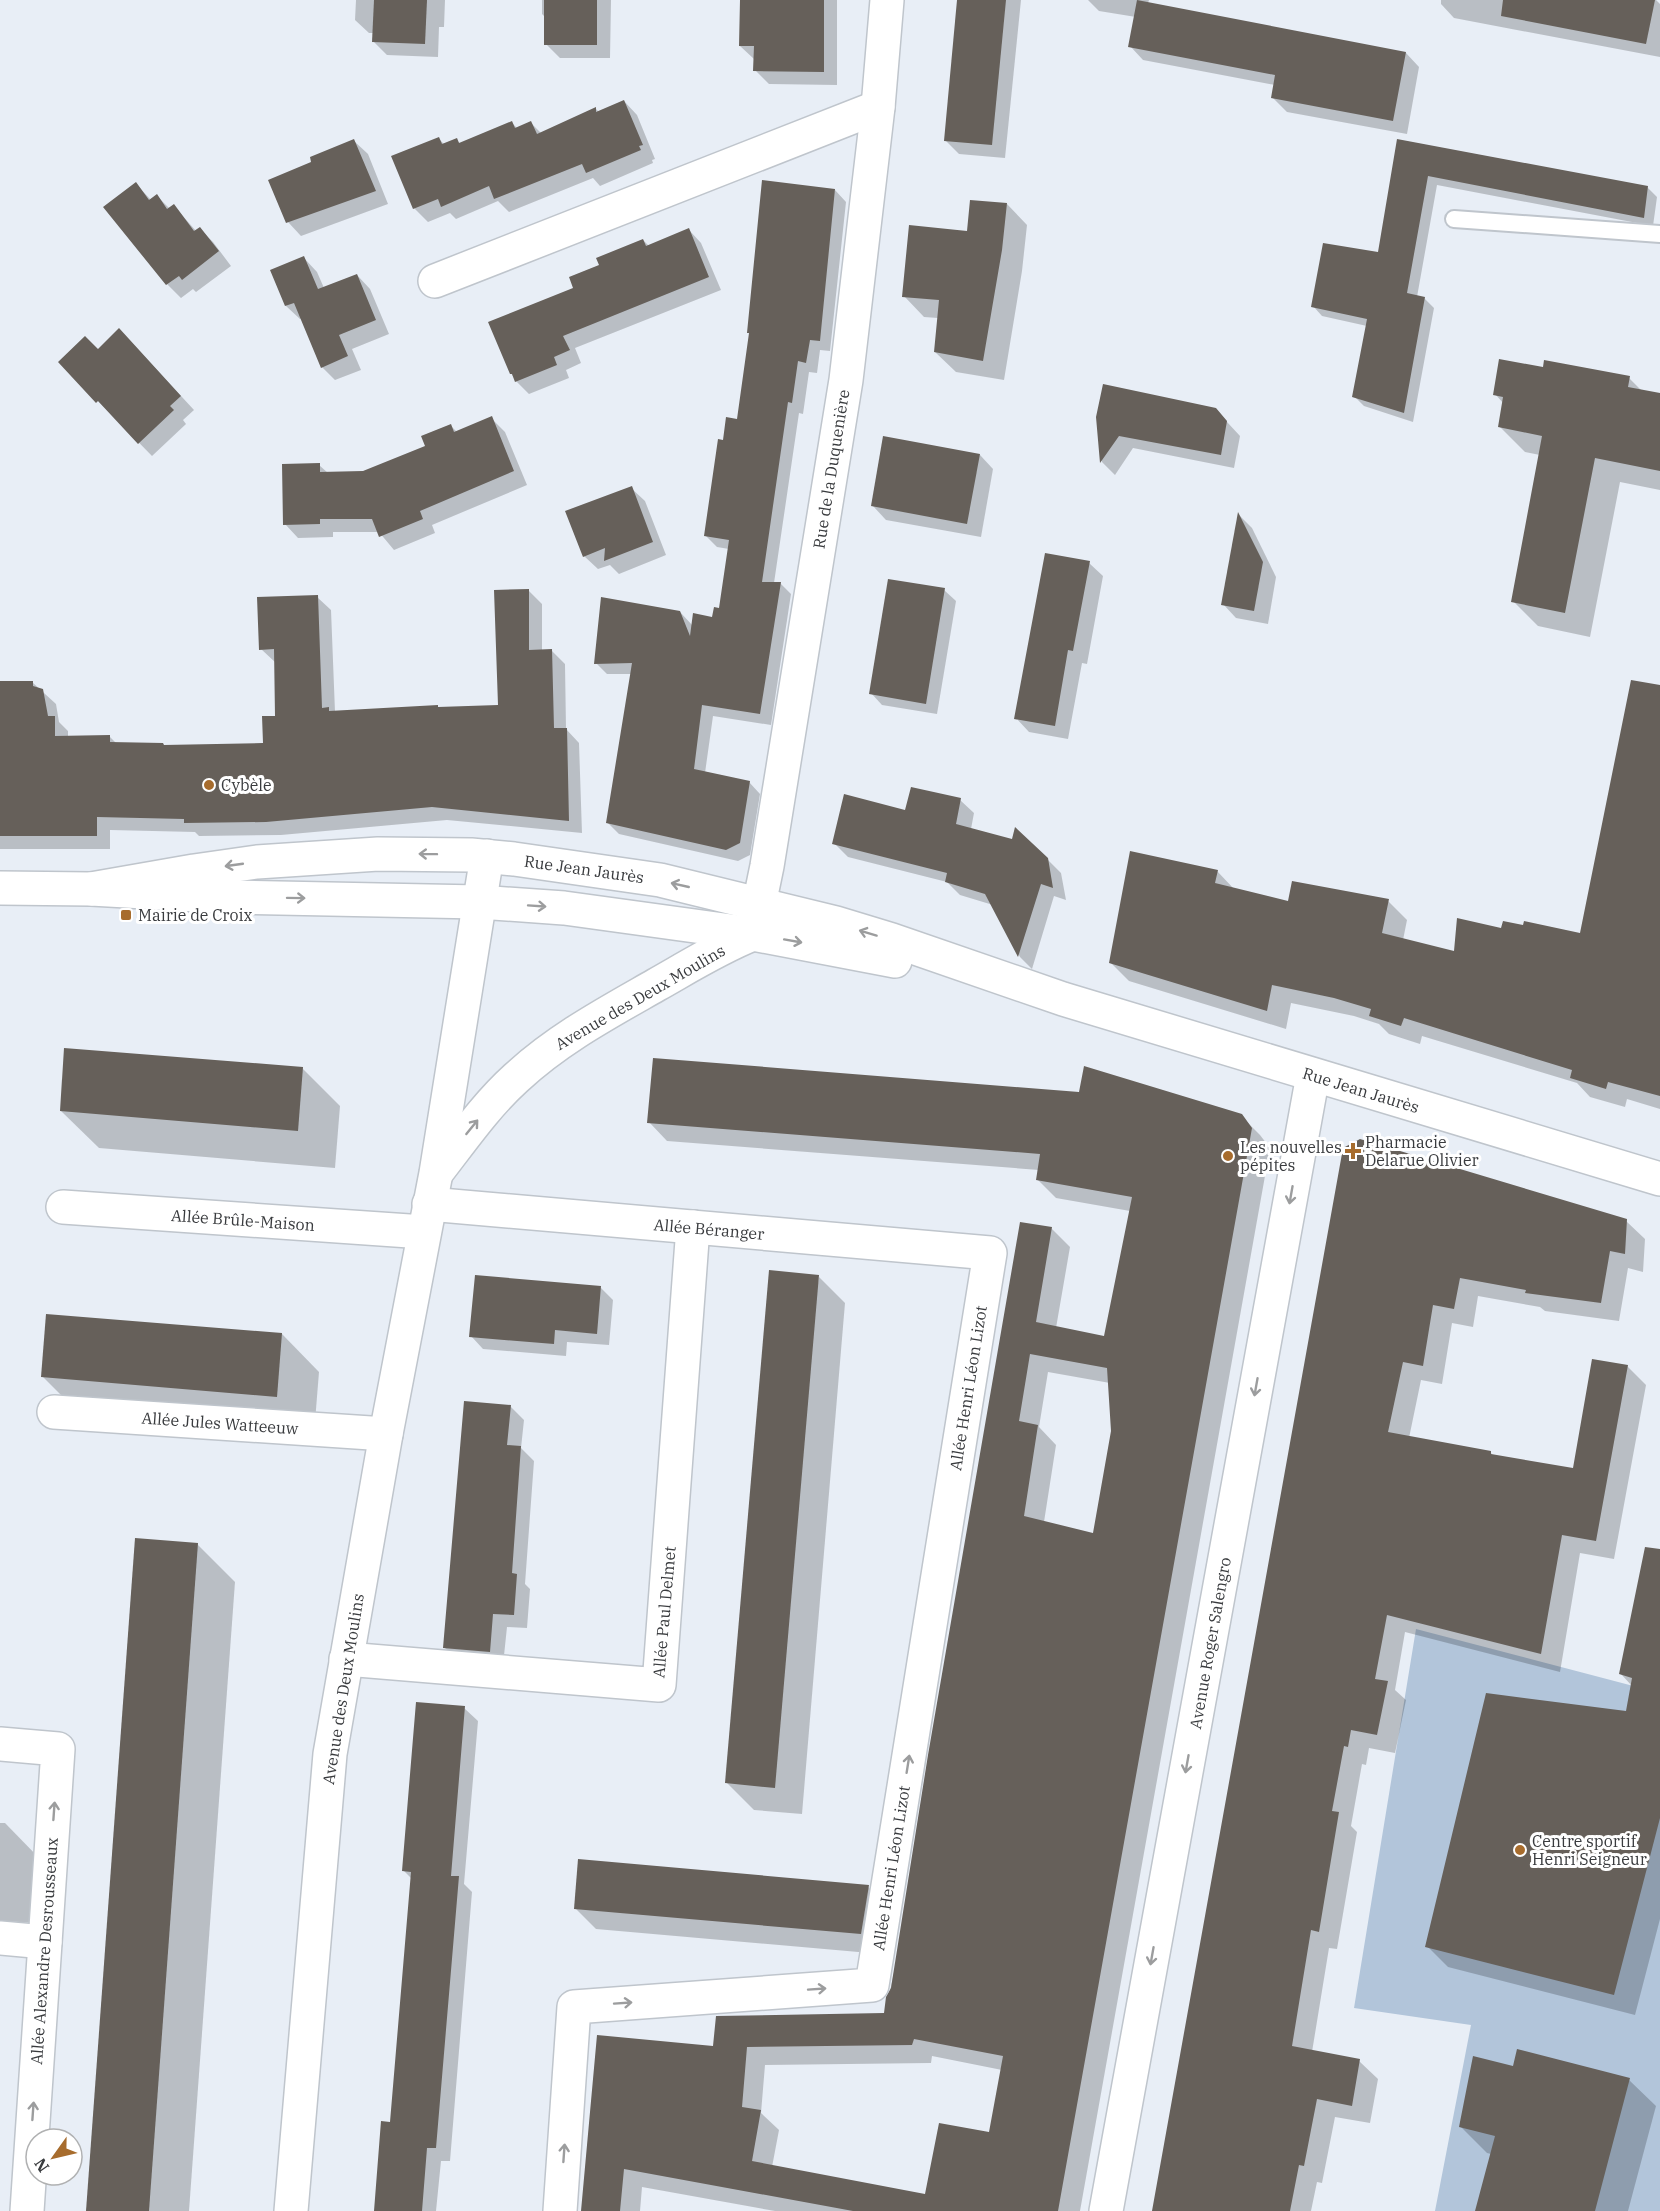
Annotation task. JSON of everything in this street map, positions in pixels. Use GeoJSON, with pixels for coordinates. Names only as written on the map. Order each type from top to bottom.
{"type":"FeatureCollection","features":[{"type":"Feature","properties":{"kind":"street","name":"Rue de la Duquenière"},"geometry":{"type":"LineString","coordinates":[[756,919],[846,380],[879,107],[887,0]]}},
{"type":"Feature","properties":{"kind":"street"},"geometry":{"type":"LineString","coordinates":[[435,281],[879,107]]}},
{"type":"Feature","properties":{"kind":"street","name":"Rue Jean Jaurès"},"geometry":{"type":"LineString","coordinates":[[91,890],[194,871],[277,860],[378,854],[487,856],[660,880],[756,919]]}},
{"type":"Feature","properties":{"kind":"street","name":"Avenue des Deux Moulins"},"geometry":{"type":"LineString","coordinates":[[291,2211],[334,1725],[436,1173],[487,856]]}},
{"type":"Feature","properties":{"kind":"street","name":"Rue Jean Jaurès"},"geometry":{"type":"LineString","coordinates":[[0,888],[221,897],[479,902],[756,919],[892,940],[1063,999],[1660,1179]]}},
{"type":"Feature","properties":{"kind":"street","name":"Avenue des Deux Moulins"},"geometry":{"type":"LineString","coordinates":[[436,1173],[490,1105],[514,1079],[540,1057],[570,1034],[715,951],[756,919]]}},
{"type":"Feature","properties":{"kind":"street","name":"Avenue Roger Salengro"},"geometry":{"type":"LineString","coordinates":[[1106,2211],[1313,1075]]}},
{"type":"Feature","properties":{"kind":"street","name":"Allée Brûle-Maison"},"geometry":{"type":"LineString","coordinates":[[63,1207],[426,1218]]}},
{"type":"Feature","properties":{"kind":"street","name":"Allée Béranger"},"geometry":{"type":"LineString","coordinates":[[426,1218],[693,1227],[990,1253]]}},
{"type":"Feature","properties":{"kind":"street","name":"Allée Paul Delmet"},"geometry":{"type":"LineString","coordinates":[[346,1659],[659,1684],[693,1227]]}},
{"type":"Feature","properties":{"kind":"street","name":"Allée Henri Léon Lizot"},"geometry":{"type":"LineString","coordinates":[[561,2211],[574,2007],[872,1985],[990,1253]]}},
{"type":"Feature","properties":{"kind":"street","name":"Allée Jules Watteeuw"},"geometry":{"type":"LineString","coordinates":[[54,1412],[387,1434]]}},
{"type":"Feature","properties":{"kind":"street","name":"Allée Alexandre Desrousseaux"},"geometry":{"type":"LineString","coordinates":[[0,1744],[58,1749],[27,2211]]}},
{"type":"Feature","properties":{"kind":"street"},"geometry":{"type":"LineString","coordinates":[[0,1938],[45,1942]]}},
{"type":"Feature","properties":{"kind":"lane"},"geometry":{"type":"LineString","coordinates":[[1454,219],[1660,234]]}},
{"type":"Feature","properties":{"kind":"shaded area","name":"Centre sportif Henri Seigneur"},"geometry":{"type":"Polygon","coordinates":[[[1416,1629],[1660,1693],[1660,2211],[1435,2211],[1471,2025],[1354,2008],[1416,1629]]]}},
{"type":"Feature","properties":{"kind":"building"},"geometry":{"type":"Polygon","coordinates":[[[374,0],[427,0],[425,44],[372,42],[374,0]]]}},
{"type":"Feature","properties":{"kind":"building"},"geometry":{"type":"Polygon","coordinates":[[[544,0],[597,0],[597,45],[544,45],[544,0]]]}},
{"type":"Feature","properties":{"kind":"building"},"geometry":{"type":"Polygon","coordinates":[[[740,0],[824,0],[824,72],[753,71],[754,46],[739,46],[740,0]]]}},
{"type":"Feature","properties":{"kind":"building"},"geometry":{"type":"Polygon","coordinates":[[[957,0],[1006,0],[992,145],[944,141],[957,0]]]}},
{"type":"Feature","properties":{"kind":"building"},"geometry":{"type":"Polygon","coordinates":[[[1137,0],[1406,52],[1393,121],[1271,98],[1275,75],[1128,47],[1137,0]]]}},
{"type":"Feature","properties":{"kind":"building"},"geometry":{"type":"Polygon","coordinates":[[[1503,0],[1655,0],[1646,44],[1501,16],[1503,0]]]}},
{"type":"Feature","properties":{"kind":"building"},"geometry":{"type":"Polygon","coordinates":[[[624,100],[643,145],[639,146],[641,150],[586,173],[582,164],[494,199],[489,186],[441,207],[438,199],[413,209],[391,156],[439,137],[442,144],[457,138],[459,143],[512,121],[515,128],[531,121],[537,134],[596,107],[596,112],[624,100]]]}},
{"type":"Feature","properties":{"kind":"building"},"geometry":{"type":"Polygon","coordinates":[[[354,139],[376,191],[286,223],[268,180],[311,162],[310,157],[354,139]]]}},
{"type":"Feature","properties":{"kind":"building"},"geometry":{"type":"Polygon","coordinates":[[[1397,139],[1648,186],[1644,218],[1428,176],[1407,293],[1425,297],[1404,413],[1352,397],[1367,319],[1311,307],[1323,243],[1378,252],[1397,139]]]}},
{"type":"Feature","properties":{"kind":"building"},"geometry":{"type":"Polygon","coordinates":[[[762,180],[835,189],[820,341],[810,340],[806,363],[798,361],[792,403],[788,402],[762,582],[781,582],[760,714],[702,705],[694,769],[750,781],[740,843],[726,850],[606,823],[632,663],[594,664],[601,597],[680,611],[690,636],[693,613],[712,617],[714,607],[719,608],[729,540],[704,536],[718,439],[723,440],[726,417],[737,419],[749,333],[747,333],[762,180]]]}},
{"type":"Feature","properties":{"kind":"building"},"geometry":{"type":"Polygon","coordinates":[[[136,182],[149,200],[157,194],[167,209],[174,204],[194,231],[200,227],[219,251],[182,280],[179,276],[166,285],[103,207],[136,182]]]}},
{"type":"Feature","properties":{"kind":"building"},"geometry":{"type":"Polygon","coordinates":[[[970,200],[1007,203],[1002,250],[983,361],[934,352],[939,300],[902,297],[909,225],[967,231],[970,200]]]}},
{"type":"Feature","properties":{"kind":"building"},"geometry":{"type":"Polygon","coordinates":[[[689,228],[709,277],[563,336],[570,350],[554,357],[557,365],[515,382],[488,322],[573,288],[569,277],[599,265],[596,258],[643,239],[646,246],[689,228]]]}},
{"type":"Feature","properties":{"kind":"building"},"geometry":{"type":"Polygon","coordinates":[[[304,256],[318,289],[357,274],[376,320],[339,335],[348,356],[321,368],[294,303],[285,306],[270,270],[304,256]]]}},
{"type":"Feature","properties":{"kind":"building"},"geometry":{"type":"Polygon","coordinates":[[[119,328],[181,396],[170,406],[174,410],[138,444],[58,362],[85,336],[98,349],[119,328]]]}},
{"type":"Feature","properties":{"kind":"building"},"geometry":{"type":"Polygon","coordinates":[[[1499,359],[1543,367],[1544,360],[1630,376],[1628,387],[1660,393],[1660,471],[1595,458],[1565,613],[1511,602],[1542,436],[1498,427],[1503,397],[1493,395],[1499,359]]]}},
{"type":"Feature","properties":{"kind":"building"},"geometry":{"type":"Polygon","coordinates":[[[1103,384],[1216,408],[1227,421],[1221,455],[1119,436],[1100,463],[1096,417],[1103,384]]]}},
{"type":"Feature","properties":{"kind":"building"},"geometry":{"type":"Polygon","coordinates":[[[492,416],[514,471],[420,511],[423,519],[379,537],[372,519],[320,519],[320,524],[283,525],[282,464],[320,463],[320,472],[363,471],[425,446],[421,436],[451,424],[454,432],[492,416]]]}},
{"type":"Feature","properties":{"kind":"building"},"geometry":{"type":"Polygon","coordinates":[[[883,436],[980,454],[967,524],[871,506],[883,436]]]}},
{"type":"Feature","properties":{"kind":"building"},"geometry":{"type":"Polygon","coordinates":[[[632,486],[653,542],[604,561],[605,548],[583,557],[565,511],[632,486]]]}},
{"type":"Feature","properties":{"kind":"building"},"geometry":{"type":"Polygon","coordinates":[[[1238,512],[1263,562],[1254,611],[1221,605],[1238,512]]]}},
{"type":"Feature","properties":{"kind":"building"},"geometry":{"type":"Polygon","coordinates":[[[1045,553],[1090,561],[1073,651],[1068,650],[1055,726],[1014,719],[1045,553]]]}},
{"type":"Feature","properties":{"kind":"building"},"geometry":{"type":"Polygon","coordinates":[[[888,579],[945,588],[926,704],[869,694],[888,579]]]}},
{"type":"Feature","properties":{"kind":"building"},"geometry":{"type":"Polygon","coordinates":[[[529,589],[529,650],[552,649],[554,728],[567,728],[569,821],[432,807],[266,822],[184,823],[184,819],[97,817],[97,836],[0,836],[0,681],[33,681],[33,686],[43,689],[48,716],[55,716],[55,736],[110,735],[110,742],[163,743],[164,745],[263,743],[262,716],[275,716],[274,649],[259,650],[257,597],[318,595],[322,708],[329,707],[329,711],[438,705],[438,707],[498,705],[494,590],[529,589]]]}},
{"type":"Feature","properties":{"kind":"building"},"geometry":{"type":"Polygon","coordinates":[[[1631,680],[1660,685],[1660,1096],[1608,1082],[1606,1089],[1570,1078],[1572,1070],[1404,1018],[1401,1026],[1369,1016],[1371,1009],[1334,998],[1272,985],[1267,1011],[1109,963],[1130,851],[1218,870],[1215,883],[1288,901],[1292,881],[1389,899],[1382,933],[1454,951],[1457,918],[1501,928],[1503,921],[1523,925],[1524,921],[1580,933],[1631,680]]]}},
{"type":"Feature","properties":{"kind":"building"},"geometry":{"type":"Polygon","coordinates":[[[911,787],[961,798],[956,824],[1012,839],[1015,827],[1048,858],[1053,888],[1041,884],[1018,957],[985,894],[945,882],[947,873],[832,844],[844,794],[905,810],[911,787]]]}},
{"type":"Feature","properties":{"kind":"building"},"geometry":{"type":"Polygon","coordinates":[[[64,1048],[303,1067],[298,1131],[60,1111],[64,1048]]]}},
{"type":"Feature","properties":{"kind":"building"},"geometry":{"type":"Polygon","coordinates":[[[653,1058],[1079,1092],[1084,1066],[1242,1114],[1252,1128],[1058,2211],[853,2211],[624,2169],[620,2211],[581,2211],[597,2035],[713,2046],[716,2016],[884,2013],[886,1997],[891,1988],[928,1755],[1020,1222],[1052,1227],[1036,1322],[1104,1336],[1132,1197],[1036,1180],[1040,1154],[647,1123],[653,1058]],[[1030,1354],[1019,1421],[1038,1425],[1024,1516],[1093,1533],[1111,1431],[1107,1368],[1030,1354]],[[914,2039],[912,2045],[747,2047],[742,2107],[761,2110],[752,2161],[925,2194],[939,2123],[989,2132],[1003,2056],[914,2039]]]}},
{"type":"Feature","properties":{"kind":"building"},"geometry":{"type":"Polygon","coordinates":[[[1360,1139],[1627,1219],[1625,1254],[1610,1251],[1601,1303],[1525,1293],[1526,1290],[1460,1278],[1454,1309],[1433,1305],[1423,1366],[1403,1362],[1388,1432],[1491,1451],[1491,1454],[1573,1468],[1592,1359],[1628,1365],[1596,1541],[1562,1535],[1541,1654],[1387,1615],[1375,1679],[1388,1681],[1377,1735],[1351,1730],[1348,1747],[1344,1746],[1332,1811],[1339,1812],[1319,1932],[1311,1930],[1292,2046],[1360,2059],[1352,2106],[1317,2099],[1304,2166],[1299,2165],[1290,2211],[1152,2211],[1343,1148],[1360,1139]]]}},
{"type":"Feature","properties":{"kind":"building"},"geometry":{"type":"Polygon","coordinates":[[[769,1270],[819,1275],[775,1788],[725,1783],[769,1270]]]}},
{"type":"Feature","properties":{"kind":"building"},"geometry":{"type":"Polygon","coordinates":[[[475,1275],[601,1286],[597,1334],[555,1330],[554,1344],[469,1337],[475,1275]]]}},
{"type":"Feature","properties":{"kind":"building"},"geometry":{"type":"Polygon","coordinates":[[[46,1314],[282,1333],[277,1397],[41,1377],[46,1314]]]}},
{"type":"Feature","properties":{"kind":"building"},"geometry":{"type":"Polygon","coordinates":[[[464,1401],[511,1405],[507,1445],[521,1446],[512,1573],[517,1574],[514,1615],[493,1614],[490,1652],[443,1648],[464,1401]]]}},
{"type":"Feature","properties":{"kind":"building"},"geometry":{"type":"Polygon","coordinates":[[[135,1538],[198,1543],[149,2211],[86,2211],[135,1538]]]}},
{"type":"Feature","properties":{"kind":"building"},"geometry":{"type":"Polygon","coordinates":[[[1645,1547],[1660,1549],[1660,1818],[1614,1995],[1425,1947],[1486,1693],[1626,1711],[1632,1678],[1619,1674],[1645,1547]]]}},
{"type":"Feature","properties":{"kind":"building"},"geometry":{"type":"Polygon","coordinates":[[[416,1702],[465,1706],[451,1876],[459,1876],[436,2148],[427,2148],[422,2211],[374,2211],[381,2121],[390,2122],[411,1872],[402,1871],[416,1702]]]}},
{"type":"Feature","properties":{"kind":"building"},"geometry":{"type":"Polygon","coordinates":[[[578,1859],[869,1885],[861,1934],[574,1909],[578,1859]]]}},
{"type":"Feature","properties":{"kind":"building"},"geometry":{"type":"Polygon","coordinates":[[[1517,2049],[1630,2078],[1595,2211],[1475,2211],[1495,2136],[1459,2127],[1473,2056],[1513,2066],[1517,2049]]]}},
{"type":"Feature","properties":{"kind":"place","name":"Cybèle"},"geometry":{"type":"Point","coordinates":[209,785]}},
{"type":"Feature","properties":{"kind":"place","name":"Mairie de Croix"},"geometry":{"type":"Point","coordinates":[126,915]}},
{"type":"Feature","properties":{"kind":"place","name":"Pharmacie Delarue Olivier"},"geometry":{"type":"Point","coordinates":[1353,1151]}},
{"type":"Feature","properties":{"kind":"place","name":"Les nouvelles pépites"},"geometry":{"type":"Point","coordinates":[1228,1156]}},
{"type":"Feature","properties":{"kind":"place","name":"Centre sportif Henri Seigneur"},"geometry":{"type":"Point","coordinates":[1520,1850]}}]}
